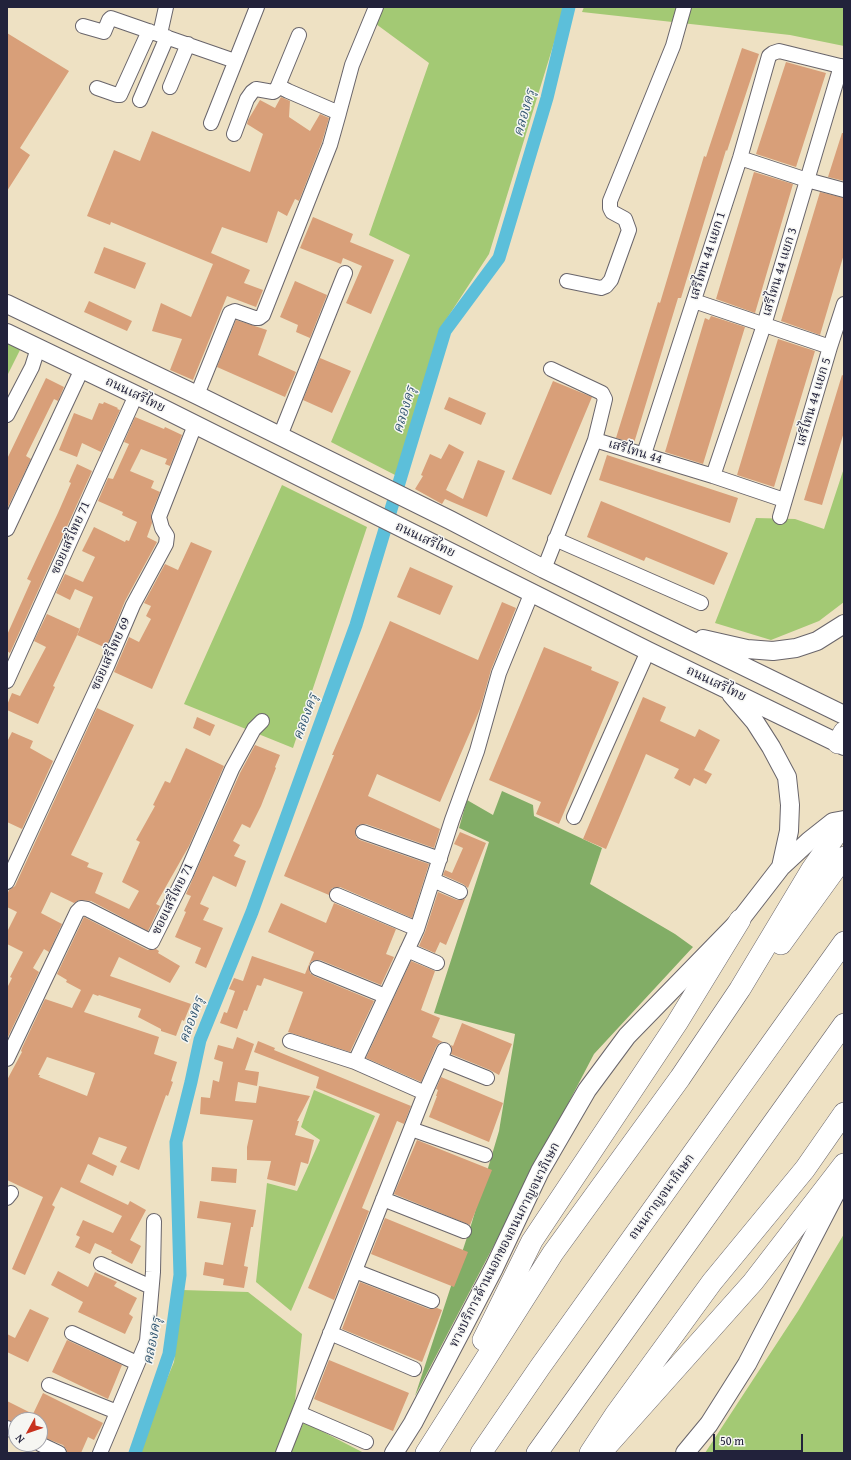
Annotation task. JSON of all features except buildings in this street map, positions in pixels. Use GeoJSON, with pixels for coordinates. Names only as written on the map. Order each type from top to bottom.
{"type":"FeatureCollection","features":[{"type":"Feature","properties":{"kind":"highway"},"geometry":{"type":"LineString","coordinates":[[430,1445],[553,1253],[680,1078],[740,989],[812,869],[844,823]]}},
{"type":"Feature","properties":{"kind":"highway"},"geometry":{"type":"LineString","coordinates":[[740,989],[782,943],[844,857]]}},
{"type":"Feature","properties":{"kind":"highway"},"geometry":{"type":"LineString","coordinates":[[430,1445],[532,1241],[678,1023],[740,920]]}},
{"type":"Feature","properties":{"kind":"highway","name":"ถนนกาญจนาภิเษก"},"geometry":{"type":"LineString","coordinates":[[481,1453],[540,1367],[844,942]]}},
{"type":"Feature","properties":{"kind":"highway"},"geometry":{"type":"LineString","coordinates":[[537,1453],[844,1024]]}},
{"type":"Feature","properties":{"kind":"highway"},"geometry":{"type":"LineString","coordinates":[[590,1453],[615,1415],[712,1282],[804,1169],[844,1113]]}},
{"type":"Feature","properties":{"kind":"highway"},"geometry":{"type":"LineString","coordinates":[[601,1453],[753,1282],[844,1164]]}},
{"type":"Feature","properties":{"kind":"main road","name":"ถนนเสรีไทย"},"geometry":{"type":"LineString","coordinates":[[7,304],[197,395],[450,520],[544,569],[844,716]]}},
{"type":"Feature","properties":{"kind":"main road"},"geometry":{"type":"LineString","coordinates":[[38,348],[47,324]]}},
{"type":"Feature","properties":{"kind":"main road","name":"ถนนเสรีไทย"},"geometry":{"type":"LineString","coordinates":[[7,333],[136,395],[648,651],[726,689],[842,740]]}},
{"type":"Feature","properties":{"kind":"main road"},"geometry":{"type":"LineString","coordinates":[[674,633],[747,649],[773,651],[796,648],[817,641],[844,624]]}},
{"type":"Feature","properties":{"kind":"main road"},"geometry":{"type":"LineString","coordinates":[[726,689],[755,722],[771,747],[787,777],[790,805],[790,831],[781,867]]}},
{"type":"Feature","properties":{"kind":"main road"},"geometry":{"type":"LineString","coordinates":[[781,867],[809,841],[834,822],[844,820]]}},
{"type":"Feature","properties":{"kind":"main road","name":"ทางบริการด้านนอกของถนนกาญจนาภิเษก"},"geometry":{"type":"LineString","coordinates":[[394,1453],[413,1423],[494,1268],[540,1171],[588,1090],[627,1036],[740,920],[781,867]]}},
{"type":"Feature","properties":{"kind":"main road"},"geometry":{"type":"LineString","coordinates":[[685,1453],[709,1424],[747,1364],[844,1177]]}},
{"type":"Feature","properties":{"kind":"street"},"geometry":{"type":"LineString","coordinates":[[140,100],[166,7]]}},
{"type":"Feature","properties":{"kind":"street"},"geometry":{"type":"LineString","coordinates":[[211,123],[257,7]]}},
{"type":"Feature","properties":{"kind":"street"},"geometry":{"type":"LineString","coordinates":[[197,395],[230,314],[235,310],[255,318],[259,318],[263,315],[330,145],[352,65],[376,7]]}},
{"type":"Feature","properties":{"kind":"street"},"geometry":{"type":"LineString","coordinates":[[567,281],[601,288],[606,286],[611,280],[628,230],[625,219],[612,212],[610,208],[610,201],[671,51],[684,7]]}},
{"type":"Feature","properties":{"kind":"street"},"geometry":{"type":"LineString","coordinates":[[83,26],[104,32],[111,18],[235,61]]}},
{"type":"Feature","properties":{"kind":"street"},"geometry":{"type":"LineString","coordinates":[[97,88],[120,95],[159,34]]}},
{"type":"Feature","properties":{"kind":"street"},"geometry":{"type":"LineString","coordinates":[[234,134],[247,99],[252,92],[256,89],[273,92],[275,91],[299,35]]}},
{"type":"Feature","properties":{"kind":"street"},"geometry":{"type":"LineString","coordinates":[[170,87],[188,44]]}},
{"type":"Feature","properties":{"kind":"street","name":"เสรีไทน 44 แยก 1"},"geometry":{"type":"LineString","coordinates":[[644,454],[740,158],[769,56],[779,50],[843,66]]}},
{"type":"Feature","properties":{"kind":"street","name":"เสรีไทน 44 แยก 3"},"geometry":{"type":"LineString","coordinates":[[713,476],[764,326],[807,180],[843,66]]}},
{"type":"Feature","properties":{"kind":"street"},"geometry":{"type":"LineString","coordinates":[[278,86],[339,113]]}},
{"type":"Feature","properties":{"kind":"street"},"geometry":{"type":"LineString","coordinates":[[740,158],[807,180],[844,190]]}},
{"type":"Feature","properties":{"kind":"street"},"geometry":{"type":"LineString","coordinates":[[280,436],[345,273]]}},
{"type":"Feature","properties":{"kind":"street"},"geometry":{"type":"LineString","coordinates":[[694,301],[764,326],[830,347]]}},
{"type":"Feature","properties":{"kind":"street","name":"เสรีไทน 44 แยก 5"},"geometry":{"type":"LineString","coordinates":[[780,517],[844,304]]}},
{"type":"Feature","properties":{"kind":"street"},"geometry":{"type":"LineString","coordinates":[[7,415],[32,367],[38,348]]}},
{"type":"Feature","properties":{"kind":"street"},"geometry":{"type":"LineString","coordinates":[[7,529],[82,369]]}},
{"type":"Feature","properties":{"kind":"street"},"geometry":{"type":"LineString","coordinates":[[551,369],[602,393],[605,399],[595,440]]}},
{"type":"Feature","properties":{"kind":"street","name":"ซอยเสรีไทย 71"},"geometry":{"type":"LineString","coordinates":[[7,681],[136,395]]}},
{"type":"Feature","properties":{"kind":"street","name":"ซอยเสรีไทย 69"},"geometry":{"type":"LineString","coordinates":[[7,882],[107,666],[133,605],[166,544],[166,536],[159,516],[195,425]]}},
{"type":"Feature","properties":{"kind":"street","name":"เสรีไทน 44"},"geometry":{"type":"LineString","coordinates":[[544,569],[595,440],[644,454],[784,500]]}},
{"type":"Feature","properties":{"kind":"street"},"geometry":{"type":"LineString","coordinates":[[555,539],[701,603]]}},
{"type":"Feature","properties":{"kind":"street"},"geometry":{"type":"LineString","coordinates":[[354,1062],[417,929],[478,751],[499,672],[532,592]]}},
{"type":"Feature","properties":{"kind":"street"},"geometry":{"type":"LineString","coordinates":[[574,817],[648,651]]}},
{"type":"Feature","properties":{"kind":"street","name":"ซอยเสรีไทย 71"},"geometry":{"type":"LineString","coordinates":[[7,1059],[80,908],[87,909],[152,942],[186,874],[232,769],[254,729],[262,721]]}},
{"type":"Feature","properties":{"kind":"street"},"geometry":{"type":"LineString","coordinates":[[363,832],[440,859]]}},
{"type":"Feature","properties":{"kind":"street"},"geometry":{"type":"LineString","coordinates":[[433,880],[460,892]]}},
{"type":"Feature","properties":{"kind":"street"},"geometry":{"type":"LineString","coordinates":[[337,895],[417,929]]}},
{"type":"Feature","properties":{"kind":"street"},"geometry":{"type":"LineString","coordinates":[[407,950],[437,963]]}},
{"type":"Feature","properties":{"kind":"street"},"geometry":{"type":"LineString","coordinates":[[317,968],[385,996]]}},
{"type":"Feature","properties":{"kind":"street"},"geometry":{"type":"LineString","coordinates":[[290,1041],[354,1062],[425,1093]]}},
{"type":"Feature","properties":{"kind":"street"},"geometry":{"type":"LineString","coordinates":[[283,1453],[411,1128],[442,1054],[486,1078]]}},
{"type":"Feature","properties":{"kind":"street"},"geometry":{"type":"LineString","coordinates":[[411,1128],[485,1155]]}},
{"type":"Feature","properties":{"kind":"street"},"geometry":{"type":"LineString","coordinates":[[383,1199],[464,1231]]}},
{"type":"Feature","properties":{"kind":"street"},"geometry":{"type":"LineString","coordinates":[[100,1453],[146,1341],[152,1287],[154,1221]]}},
{"type":"Feature","properties":{"kind":"street"},"geometry":{"type":"LineString","coordinates":[[101,1264],[152,1287]]}},
{"type":"Feature","properties":{"kind":"street"},"geometry":{"type":"LineString","coordinates":[[355,1271],[432,1301]]}},
{"type":"Feature","properties":{"kind":"street"},"geometry":{"type":"LineString","coordinates":[[72,1333],[137,1363]]}},
{"type":"Feature","properties":{"kind":"street"},"geometry":{"type":"LineString","coordinates":[[330,1333],[414,1369]]}},
{"type":"Feature","properties":{"kind":"street"},"geometry":{"type":"LineString","coordinates":[[49,1385],[117,1412]]}},
{"type":"Feature","properties":{"kind":"street"},"geometry":{"type":"LineString","coordinates":[[299,1413],[366,1442]]}},
{"type":"Feature","properties":{"kind":"street"},"geometry":{"type":"LineString","coordinates":[[48,1448],[59,1453]]}},
{"type":"Feature","properties":{"kind":"green space"},"geometry":{"type":"Polygon","coordinates":[[[384,7],[565,7],[489,254],[440,329],[397,476],[331,442],[410,255],[369,235],[429,63],[376,24],[384,7]]]}},
{"type":"Feature","properties":{"kind":"green space"},"geometry":{"type":"Polygon","coordinates":[[[584,7],[844,7],[844,46],[790,35],[582,12],[584,7]]]}},
{"type":"Feature","properties":{"kind":"green space"},"geometry":{"type":"Polygon","coordinates":[[[7,341],[21,348],[7,376],[7,341]]]}},
{"type":"Feature","properties":{"kind":"green space"},"geometry":{"type":"Polygon","coordinates":[[[844,468],[844,602],[819,621],[771,640],[715,623],[756,518],[795,519],[824,529],[844,468]]]}},
{"type":"Feature","properties":{"kind":"green space"},"geometry":{"type":"Polygon","coordinates":[[[282,485],[367,527],[293,748],[184,704],[282,485]]]}},
{"type":"Feature","properties":{"kind":"green space"},"geometry":{"type":"Polygon","coordinates":[[[502,791],[533,805],[534,816],[602,848],[590,884],[675,934],[693,947],[594,1054],[415,1396],[472,1222],[499,1131],[515,1034],[434,1013],[489,842],[459,828],[467,800],[493,815],[502,791]]]}},
{"type":"Feature","properties":{"kind":"green space"},"geometry":{"type":"Polygon","coordinates":[[[314,1090],[375,1116],[291,1311],[256,1282],[267,1183],[297,1191],[320,1140],[301,1127],[314,1090]]]}},
{"type":"Feature","properties":{"kind":"green space"},"geometry":{"type":"Polygon","coordinates":[[[844,1234],[844,1453],[705,1453],[798,1311],[844,1234]]]}},
{"type":"Feature","properties":{"kind":"green space"},"geometry":{"type":"Polygon","coordinates":[[[182,1290],[248,1292],[302,1334],[294,1410],[277,1453],[136,1453],[174,1362],[182,1290]]]}},
{"type":"Feature","properties":{"kind":"green space"},"geometry":{"type":"Polygon","coordinates":[[[304,1422],[364,1453],[290,1453],[304,1422]]]}},
{"type":"Feature","properties":{"kind":"waterway","name":"คลองครุ"},"geometry":{"type":"LineString","coordinates":[[135,1453],[169,1354],[180,1275],[176,1142],[200,1040],[252,912],[356,625],[445,331],[499,258],[547,98],[569,7]]}}]}
